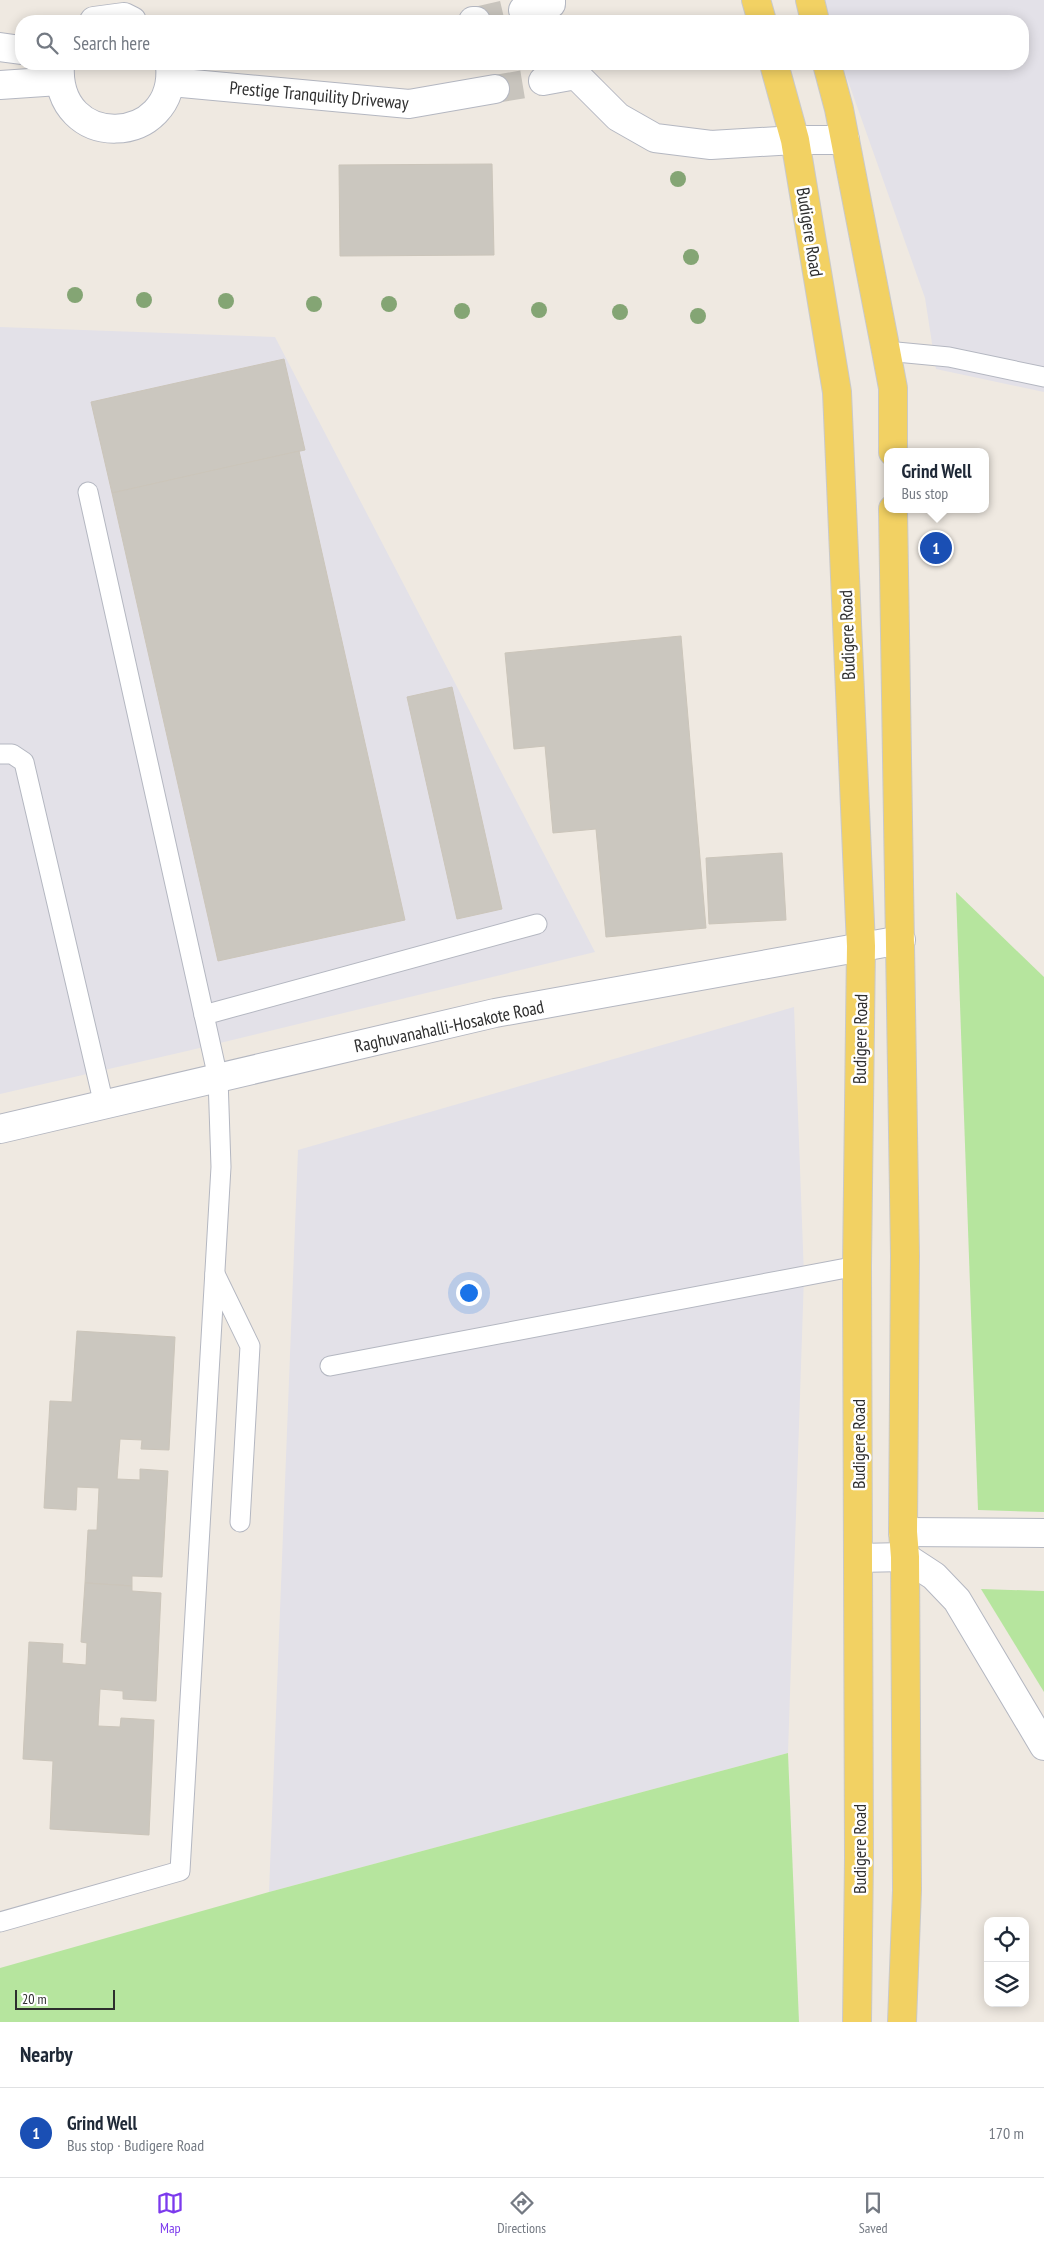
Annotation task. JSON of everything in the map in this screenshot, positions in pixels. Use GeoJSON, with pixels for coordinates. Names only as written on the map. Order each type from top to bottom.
{"type":"FeatureCollection","features":[{"type":"Feature","properties":{"kind":"main road"},"geometry":{"type":"LineString","coordinates":[[756,0],[760,15]]}},
{"type":"Feature","properties":{"kind":"main road"},"geometry":{"type":"LineString","coordinates":[[810,0],[814,15]]}},
{"type":"Feature","properties":{"kind":"main road","name":"Budigere Road"},"geometry":{"type":"LineString","coordinates":[[776,70],[795,140],[837,392],[861,946],[857,1266],[859,1858],[856,2022]]}},
{"type":"Feature","properties":{"kind":"main road"},"geometry":{"type":"LineString","coordinates":[[828,70],[845,140],[886,351],[892,388],[893,448]]}},
{"type":"Feature","properties":{"kind":"main road"},"geometry":{"type":"LineString","coordinates":[[893,513],[906,1256],[904,1545],[907,1890],[902,2022]]}},
{"type":"Feature","properties":{"kind":"street"},"geometry":{"type":"LineString","coordinates":[[523,10],[553,8]]}},
{"type":"Feature","properties":{"kind":"street"},"geometry":{"type":"LineString","coordinates":[[0,47],[15,49]]}},
{"type":"Feature","properties":{"kind":"street"},"geometry":{"type":"LineString","coordinates":[[542,81],[571,70]]}},
{"type":"Feature","properties":{"kind":"street"},"geometry":{"type":"LineString","coordinates":[[575,70],[618,118],[655,138],[711,145],[795,140],[845,140]]}},
{"type":"Feature","properties":{"kind":"street","name":"Prestige Tranquility Driveway"},"geometry":{"type":"LineString","coordinates":[[0,86],[60,72],[67,102],[83,119],[104,128],[126,128],[148,120],[163,103],[170,73],[409,104],[495,89]]}},
{"type":"Feature","properties":{"kind":"street","name":"Raghuvanahalli-Hosakote Road"},"geometry":{"type":"LineString","coordinates":[[0,1129],[495,1013],[901,940]]}},
{"type":"Feature","properties":{"kind":"street"},"geometry":{"type":"LineString","coordinates":[[858,1558],[904,1545],[1044,1533]]}},
{"type":"Feature","properties":{"kind":"street"},"geometry":{"type":"LineString","coordinates":[[904,1545],[957,1600],[1044,1746]]}},
{"type":"Feature","properties":{"kind":"lane"},"geometry":{"type":"LineString","coordinates":[[886,351],[949,357],[1044,377]]}},
{"type":"Feature","properties":{"kind":"lane"},"geometry":{"type":"LineString","coordinates":[[0,1922],[180,1871],[221,1166],[218,1078],[88,492]]}},
{"type":"Feature","properties":{"kind":"lane"},"geometry":{"type":"LineString","coordinates":[[0,754],[12,754],[24,762],[104,1105]]}},
{"type":"Feature","properties":{"kind":"lane"},"geometry":{"type":"LineString","coordinates":[[204,1015],[537,924]]}},
{"type":"Feature","properties":{"kind":"lane"},"geometry":{"type":"LineString","coordinates":[[330,1366],[857,1266]]}},
{"type":"Feature","properties":{"kind":"lane"},"geometry":{"type":"LineString","coordinates":[[215,1273],[250,1346],[240,1522]]}},
{"type":"Feature","properties":{"kind":"shaded area"},"geometry":{"type":"Polygon","coordinates":[[[820,0],[1044,0],[1044,392],[936,369],[925,298],[844,70],[1029,70],[1029,15],[825,15],[820,0]]]}},
{"type":"Feature","properties":{"kind":"shaded area"},"geometry":{"type":"Polygon","coordinates":[[[0,327],[275,337],[595,952],[187,1051],[0,1094],[0,327]]]}},
{"type":"Feature","properties":{"kind":"shaded area"},"geometry":{"type":"Polygon","coordinates":[[[794,1007],[804,1276],[788,1753],[269,1892],[298,1150],[794,1007]]]}},
{"type":"Feature","properties":{"kind":"green space"},"geometry":{"type":"Polygon","coordinates":[[[956,892],[1044,977],[1044,1512],[978,1510],[956,892]]]}},
{"type":"Feature","properties":{"kind":"green space"},"geometry":{"type":"Polygon","coordinates":[[[981,1589],[1044,1591],[1044,1692],[981,1589]]]}},
{"type":"Feature","properties":{"kind":"green space"},"geometry":{"type":"Polygon","coordinates":[[[788,1753],[799,2022],[0,2022],[0,1968],[269,1892],[788,1753]]]}},
{"type":"Feature","properties":{"kind":"building"},"geometry":{"type":"Polygon","coordinates":[[[492,164],[494,255],[340,256],[339,165],[492,164]]]}},
{"type":"Feature","properties":{"kind":"building"},"geometry":{"type":"Polygon","coordinates":[[[284,359],[305,450],[112,493],[91,402],[284,359]]]}},
{"type":"Feature","properties":{"kind":"building"},"geometry":{"type":"Polygon","coordinates":[[[299,451],[405,920],[218,961],[112,493],[299,451]]]}},
{"type":"Feature","properties":{"kind":"building"},"geometry":{"type":"Polygon","coordinates":[[[681,636],[706,928],[606,937],[596,829],[553,833],[545,746],[514,749],[505,653],[681,636]]]}},
{"type":"Feature","properties":{"kind":"building"},"geometry":{"type":"Polygon","coordinates":[[[452,687],[502,909],[457,919],[407,697],[452,687]]]}},
{"type":"Feature","properties":{"kind":"building"},"geometry":{"type":"Polygon","coordinates":[[[782,853],[786,920],[709,924],[706,858],[782,853]]]}},
{"type":"Feature","properties":{"kind":"building"},"geometry":{"type":"Polygon","coordinates":[[[77,1331],[175,1337],[169,1450],[141,1449],[142,1440],[120,1439],[117,1479],[140,1480],[140,1469],[168,1471],[162,1577],[132,1576],[132,1586],[85,1583],[88,1530],[97,1530],[99,1488],[77,1487],[76,1510],[44,1508],[50,1401],[72,1402],[77,1331]]]}},
{"type":"Feature","properties":{"kind":"building"},"geometry":{"type":"Polygon","coordinates":[[[85,1583],[132,1586],[132,1591],[161,1593],[156,1701],[123,1699],[123,1691],[100,1689],[98,1726],[120,1727],[121,1718],[154,1720],[149,1835],[50,1829],[53,1761],[23,1759],[29,1642],[63,1644],[62,1663],[86,1665],[87,1643],[81,1642],[85,1583]]]}},
{"type":"Feature","properties":{"kind":"tunnel"},"geometry":{"type":"LineString","coordinates":[[502,15],[523,10]]}},
{"type":"Feature","properties":{"kind":"tunnel"},"geometry":{"type":"LineString","coordinates":[[495,89],[543,81]]}},
{"type":"Feature","properties":{"kind":"place","name":"Grind Well"},"geometry":{"type":"Point","coordinates":[936,548]}}]}
